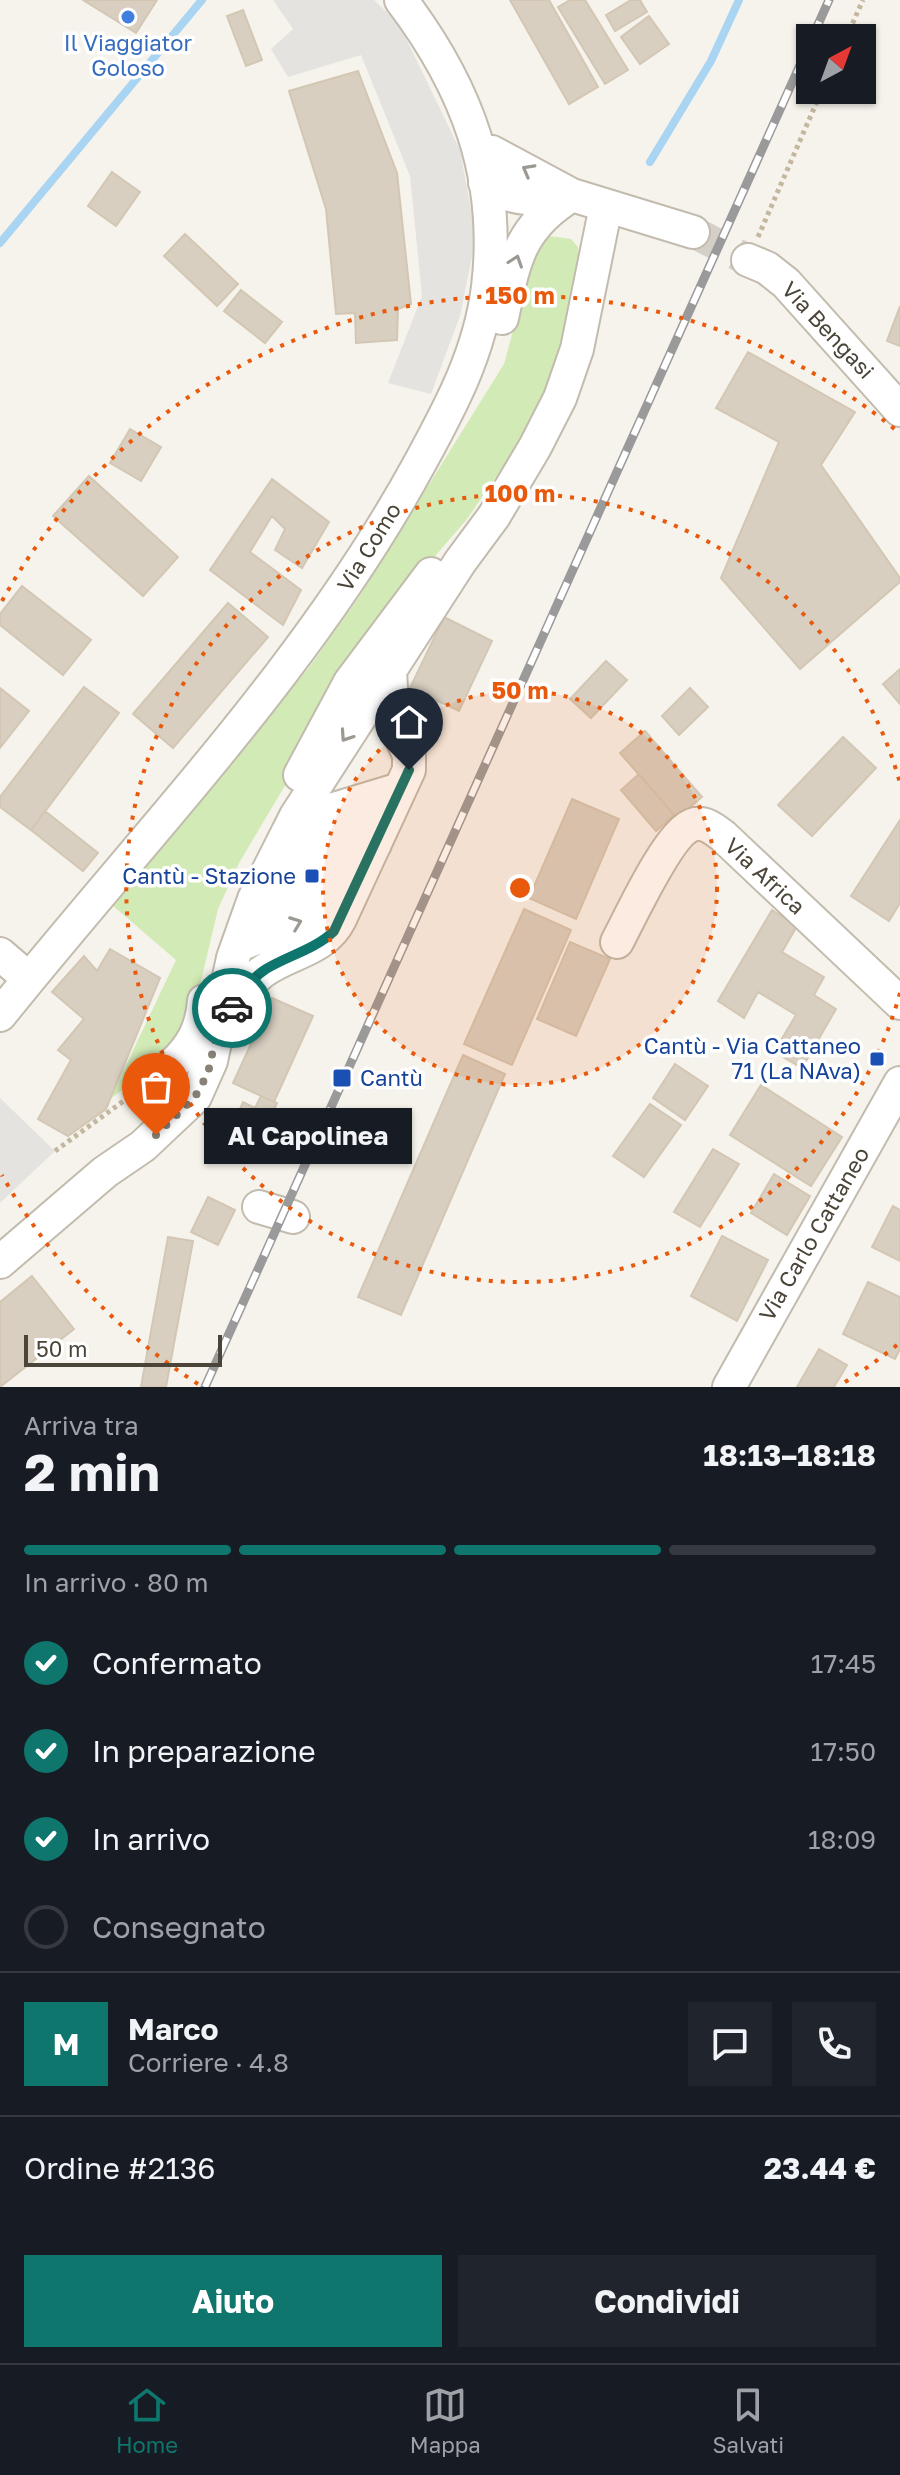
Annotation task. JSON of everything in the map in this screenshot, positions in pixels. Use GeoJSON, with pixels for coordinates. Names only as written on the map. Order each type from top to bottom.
{"type":"FeatureCollection","features":[{"type":"Feature","properties":{"kind":"street","name":"Via Como"},"geometry":{"type":"LineString","coordinates":[[0,1015],[294,659],[380,535],[463,380],[478,336],[488,288],[490,250],[481,151],[442,62],[401,0]]}},
{"type":"Feature","properties":{"kind":"street"},"geometry":{"type":"LineString","coordinates":[[481,151],[492,152],[591,201],[693,232]]}},
{"type":"Feature","properties":{"kind":"street"},"geometry":{"type":"LineString","coordinates":[[485,183],[498,192],[519,199],[591,201]]}},
{"type":"Feature","properties":{"kind":"street"},"geometry":{"type":"LineString","coordinates":[[463,380],[480,366],[496,342],[513,265],[522,245],[545,214],[591,201]]}},
{"type":"Feature","properties":{"kind":"street"},"geometry":{"type":"LineString","coordinates":[[0,1262],[105,1172],[143,1146],[195,1097],[208,1073],[233,958],[254,899],[296,816],[460,562],[494,516],[560,398],[577,349],[591,201]]}},
{"type":"Feature","properties":{"kind":"street"},"geometry":{"type":"LineString","coordinates":[[172,1065],[187,1051],[199,1030],[206,979],[240,890],[279,809],[303,771],[337,702],[368,655],[481,509],[524,446],[543,409],[562,368],[578,306],[591,201]]}},
{"type":"Feature","properties":{"kind":"street","name":"Via Bengasi"},"geometry":{"type":"LineString","coordinates":[[748,260],[767,268],[786,283],[900,410]]}},
{"type":"Feature","properties":{"kind":"street"},"geometry":{"type":"LineString","coordinates":[[218,1027],[247,987],[264,970],[318,944],[334,931],[409,770],[409,755],[393,719],[390,672]]}},
{"type":"Feature","properties":{"kind":"street"},"geometry":{"type":"LineString","coordinates":[[218,1027],[255,911],[286,849],[395,801]]}},
{"type":"Feature","properties":{"kind":"street","name":"Via Africa"},"geometry":{"type":"LineString","coordinates":[[617,942],[668,848],[684,829],[694,824],[704,824],[723,836],[900,1003]]}},
{"type":"Feature","properties":{"kind":"street"},"geometry":{"type":"LineString","coordinates":[[271,878],[368,858]]}},
{"type":"Feature","properties":{"kind":"street"},"geometry":{"type":"LineString","coordinates":[[255,911],[368,858]]}},
{"type":"Feature","properties":{"kind":"street"},"geometry":{"type":"LineString","coordinates":[[244,943],[347,903]]}},
{"type":"Feature","properties":{"kind":"street"},"geometry":{"type":"LineString","coordinates":[[0,954],[29,979]]}},
{"type":"Feature","properties":{"kind":"street","name":"Via Carlo Cattaneo"},"geometry":{"type":"LineString","coordinates":[[729,1387],[900,1083]]}},
{"type":"Feature","properties":{"kind":"street"},"geometry":{"type":"LineString","coordinates":[[259,1207],[293,1217]]}},
{"type":"Feature","properties":{"kind":"path"},"geometry":{"type":"LineString","coordinates":[[852,24],[863,0]]}},
{"type":"Feature","properties":{"kind":"path"},"geometry":{"type":"LineString","coordinates":[[748,260],[816,104]]}},
{"type":"Feature","properties":{"kind":"path"},"geometry":{"type":"LineString","coordinates":[[55,1151],[172,1065]]}},
{"type":"Feature","properties":{"kind":"green space"},"geometry":{"type":"Polygon","coordinates":[[[550,236],[571,239],[578,247],[579,267],[573,306],[554,370],[522,439],[467,519],[418,576],[239,863],[218,909],[201,981],[200,1005],[175,1052],[110,1099],[176,960],[112,905],[242,743],[308,669],[359,597],[504,364],[521,301],[523,271],[540,242],[550,236]]]}},
{"type":"Feature","properties":{"kind":"shaded area"},"geometry":{"type":"Polygon","coordinates":[[[273,0],[374,0],[399,24],[460,150],[476,237],[460,316],[431,394],[388,383],[422,296],[410,176],[361,55],[288,77],[271,49],[293,29],[273,0]]]}},
{"type":"Feature","properties":{"kind":"shaded area"},"geometry":{"type":"Polygon","coordinates":[[[0,1098],[55,1151],[0,1203],[0,1098]]]}},
{"type":"Feature","properties":{"kind":"building","name":"Il Viaggiator Goloso"},"geometry":{"type":"Polygon","coordinates":[[[83,0],[157,0],[136,33],[83,0]]]}},
{"type":"Feature","properties":{"kind":"building"},"geometry":{"type":"Polygon","coordinates":[[[510,0],[549,0],[598,87],[569,104],[510,0]]]}},
{"type":"Feature","properties":{"kind":"building"},"geometry":{"type":"Polygon","coordinates":[[[570,0],[585,0],[628,70],[605,84],[558,7],[570,0]]]}},
{"type":"Feature","properties":{"kind":"building"},"geometry":{"type":"Polygon","coordinates":[[[631,0],[640,0],[647,12],[615,31],[606,15],[631,0]]]}},
{"type":"Feature","properties":{"kind":"building"},"geometry":{"type":"Polygon","coordinates":[[[243,10],[262,60],[246,66],[227,16],[243,10]]]}},
{"type":"Feature","properties":{"kind":"building"},"geometry":{"type":"Polygon","coordinates":[[[649,16],[669,44],[640,64],[621,37],[649,16]]]}},
{"type":"Feature","properties":{"kind":"building"},"geometry":{"type":"Polygon","coordinates":[[[358,71],[397,173],[411,304],[398,309],[397,340],[356,343],[355,313],[336,314],[326,209],[289,91],[358,71]]]}},
{"type":"Feature","properties":{"kind":"building"},"geometry":{"type":"Polygon","coordinates":[[[112,172],[140,192],[116,226],[88,206],[112,172]]]}},
{"type":"Feature","properties":{"kind":"building"},"geometry":{"type":"Polygon","coordinates":[[[185,234],[238,284],[217,306],[164,256],[185,234]]]}},
{"type":"Feature","properties":{"kind":"building"},"geometry":{"type":"Polygon","coordinates":[[[241,290],[282,322],[265,343],[224,311],[241,290]]]}},
{"type":"Feature","properties":{"kind":"building"},"geometry":{"type":"Polygon","coordinates":[[[900,306],[900,346],[887,341],[900,306]]]}},
{"type":"Feature","properties":{"kind":"building"},"geometry":{"type":"Polygon","coordinates":[[[748,352],[855,412],[821,465],[900,578],[900,582],[800,669],[721,578],[779,442],[716,408],[748,352]]]}},
{"type":"Feature","properties":{"kind":"building"},"geometry":{"type":"Polygon","coordinates":[[[130,429],[161,447],[141,481],[110,463],[130,429]]]}},
{"type":"Feature","properties":{"kind":"building"},"geometry":{"type":"Polygon","coordinates":[[[89,476],[178,557],[143,596],[53,516],[89,476]]]}},
{"type":"Feature","properties":{"kind":"building"},"geometry":{"type":"Polygon","coordinates":[[[272,479],[329,522],[302,568],[275,550],[285,529],[272,516],[250,552],[301,590],[283,625],[210,570],[272,479]]]}},
{"type":"Feature","properties":{"kind":"building"},"geometry":{"type":"Polygon","coordinates":[[[22,586],[91,640],[63,675],[0,625],[0,614],[22,586]]]}},
{"type":"Feature","properties":{"kind":"building"},"geometry":{"type":"Polygon","coordinates":[[[228,603],[268,637],[173,748],[133,714],[228,603]]]}},
{"type":"Feature","properties":{"kind":"building"},"geometry":{"type":"Polygon","coordinates":[[[444,617],[492,641],[459,711],[410,688],[444,617]]]}},
{"type":"Feature","properties":{"kind":"building"},"geometry":{"type":"Polygon","coordinates":[[[606,661],[627,680],[591,718],[570,699],[606,661]]]}},
{"type":"Feature","properties":{"kind":"building"},"geometry":{"type":"Polygon","coordinates":[[[900,669],[900,704],[883,684],[900,669]]]}},
{"type":"Feature","properties":{"kind":"building"},"geometry":{"type":"Polygon","coordinates":[[[84,687],[119,713],[31,830],[0,807],[0,797],[84,687]]]}},
{"type":"Feature","properties":{"kind":"building"},"geometry":{"type":"Polygon","coordinates":[[[0,688],[29,711],[0,748],[0,688]]]}},
{"type":"Feature","properties":{"kind":"building"},"geometry":{"type":"Polygon","coordinates":[[[690,688],[708,707],[679,735],[662,716],[690,688]]]}},
{"type":"Feature","properties":{"kind":"building"},"geometry":{"type":"Polygon","coordinates":[[[645,731],[702,797],[677,818],[620,753],[645,731]]]}},
{"type":"Feature","properties":{"kind":"building"},"geometry":{"type":"Polygon","coordinates":[[[843,737],[876,768],[812,836],[778,805],[843,737]]]}},
{"type":"Feature","properties":{"kind":"building"},"geometry":{"type":"Polygon","coordinates":[[[639,774],[674,815],[656,831],[621,790],[639,774]]]}},
{"type":"Feature","properties":{"kind":"building"},"geometry":{"type":"Polygon","coordinates":[[[572,799],[619,819],[576,919],[529,898],[572,799]]]}},
{"type":"Feature","properties":{"kind":"building"},"geometry":{"type":"Polygon","coordinates":[[[45,811],[98,853],[83,871],[31,830],[45,811]]]}},
{"type":"Feature","properties":{"kind":"building"},"geometry":{"type":"Polygon","coordinates":[[[900,820],[900,903],[889,921],[851,896],[900,820]]]}},
{"type":"Feature","properties":{"kind":"building"},"geometry":{"type":"Polygon","coordinates":[[[524,909],[571,930],[512,1065],[464,1044],[524,909]]]}},
{"type":"Feature","properties":{"kind":"building"},"geometry":{"type":"Polygon","coordinates":[[[772,910],[797,926],[782,952],[824,977],[814,995],[836,1009],[802,1068],[774,1052],[796,1015],[758,992],[744,1018],[718,1001],[772,910]]]}},
{"type":"Feature","properties":{"kind":"building"},"geometry":{"type":"Polygon","coordinates":[[[570,942],[610,959],[576,1036],[537,1019],[570,942]]]}},
{"type":"Feature","properties":{"kind":"building"},"geometry":{"type":"Polygon","coordinates":[[[110,949],[160,978],[106,1109],[68,1136],[38,1119],[71,1060],[58,1050],[84,1019],[52,992],[84,956],[97,971],[110,949]]]}},
{"type":"Feature","properties":{"kind":"building"},"geometry":{"type":"Polygon","coordinates":[[[272,998],[313,1016],[274,1102],[233,1083],[272,998]]]}},
{"type":"Feature","properties":{"kind":"building"},"geometry":{"type":"Polygon","coordinates":[[[463,1055],[505,1074],[401,1315],[358,1297],[463,1055]]]}},
{"type":"Feature","properties":{"kind":"building"},"geometry":{"type":"Polygon","coordinates":[[[675,1064],[708,1086],[685,1120],[653,1098],[675,1064]]]}},
{"type":"Feature","properties":{"kind":"building"},"geometry":{"type":"Polygon","coordinates":[[[761,1085],[842,1137],[811,1186],[730,1135],[761,1085]]]}},
{"type":"Feature","properties":{"kind":"building"},"geometry":{"type":"Polygon","coordinates":[[[261,1096],[277,1103],[250,1163],[222,1150],[243,1102],[255,1108],[261,1096]]]}},
{"type":"Feature","properties":{"kind":"building"},"geometry":{"type":"Polygon","coordinates":[[[650,1104],[681,1125],[644,1177],[613,1156],[650,1104]]]}},
{"type":"Feature","properties":{"kind":"building"},"geometry":{"type":"Polygon","coordinates":[[[713,1149],[739,1164],[700,1227],[674,1212],[713,1149]]]}},
{"type":"Feature","properties":{"kind":"building"},"geometry":{"type":"Polygon","coordinates":[[[774,1174],[810,1196],[787,1235],[751,1213],[774,1174]]]}},
{"type":"Feature","properties":{"kind":"building"},"geometry":{"type":"Polygon","coordinates":[[[208,1197],[235,1210],[218,1245],[191,1232],[208,1197]]]}},
{"type":"Feature","properties":{"kind":"building"},"geometry":{"type":"Polygon","coordinates":[[[893,1206],[900,1210],[900,1261],[872,1247],[893,1206]]]}},
{"type":"Feature","properties":{"kind":"building"},"geometry":{"type":"Polygon","coordinates":[[[722,1236],[768,1260],[737,1321],[691,1296],[722,1236]]]}},
{"type":"Feature","properties":{"kind":"building"},"geometry":{"type":"Polygon","coordinates":[[[168,1237],[193,1241],[166,1387],[141,1387],[168,1237]]]}},
{"type":"Feature","properties":{"kind":"building"},"geometry":{"type":"Polygon","coordinates":[[[32,1276],[74,1329],[0,1387],[0,1302],[32,1276]]]}},
{"type":"Feature","properties":{"kind":"building"},"geometry":{"type":"Polygon","coordinates":[[[868,1282],[900,1297],[900,1349],[895,1359],[843,1334],[868,1282]]]}},
{"type":"Feature","properties":{"kind":"building"},"geometry":{"type":"Polygon","coordinates":[[[819,1349],[847,1365],[834,1387],[797,1387],[819,1349]]]}},
{"type":"Feature","properties":{"kind":"waterway"},"geometry":{"type":"LineString","coordinates":[[0,243],[202,0]]}},
{"type":"Feature","properties":{"kind":"waterway"},"geometry":{"type":"LineString","coordinates":[[650,162],[711,61],[739,0]]}},
{"type":"Feature","properties":{"kind":"tunnel"},"geometry":{"type":"LineString","coordinates":[[693,232],[748,260]]}},
{"type":"Feature","properties":{"kind":"railway"},"geometry":{"type":"LineString","coordinates":[[818,24],[829,0]]}},
{"type":"Feature","properties":{"kind":"railway"},"geometry":{"type":"LineString","coordinates":[[205,1387],[796,74]]}},
{"type":"Feature","properties":{"kind":"way so far"},"geometry":{"type":"LineString","coordinates":[[156,1135],[195,1097],[208,1073],[218,1027],[232,1008]]}},
{"type":"Feature","properties":{"kind":"place","name":"Il Viaggiator Goloso"},"geometry":{"type":"Point","coordinates":[128,17]}},
{"type":"Feature","properties":{"kind":"place","name":"Cantù - Stazione"},"geometry":{"type":"Point","coordinates":[312,876]}},
{"type":"Feature","properties":{"kind":"place","name":"Cantù - Via Cattaneo 71 (La NAva)"},"geometry":{"type":"Point","coordinates":[877,1059]}},
{"type":"Feature","properties":{"kind":"place","name":"Cantù"},"geometry":{"type":"Point","coordinates":[342,1078]}},
{"type":"Feature","properties":{"kind":"place","name":"Al Capolinea"},"geometry":{"type":"Point","coordinates":[156,1135]}},
{"type":"Feature","properties":{"kind":"route"},"geometry":{"type":"LineString","coordinates":[[232,1008],[264,970],[318,944],[334,931],[409,770]]}}]}
